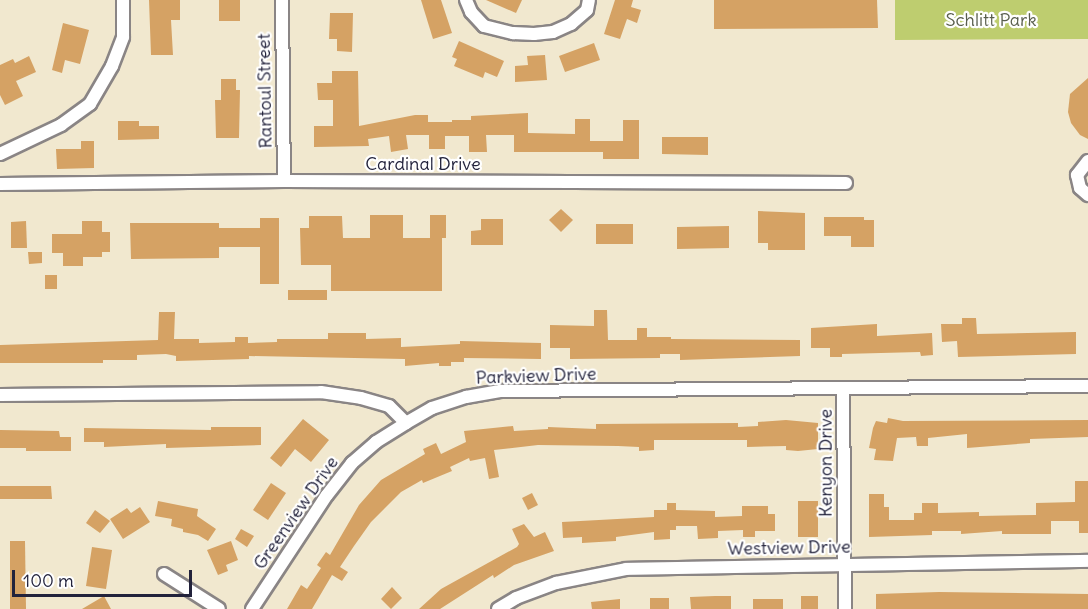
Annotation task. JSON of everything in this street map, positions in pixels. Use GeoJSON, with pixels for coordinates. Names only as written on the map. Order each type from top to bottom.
{"type":"FeatureCollection","features":[{"type":"Feature","properties":{"kind":"street"},"geometry":{"type":"LineString","coordinates":[[0,154],[61,125],[90,104],[112,66],[123,37],[123,0]]}},
{"type":"Feature","properties":{"kind":"street","name":"Rantoul Street"},"geometry":{"type":"LineString","coordinates":[[282,0],[284,181]]}},
{"type":"Feature","properties":{"kind":"street"},"geometry":{"type":"LineString","coordinates":[[466,0],[471,12],[484,26],[513,33],[534,34],[553,32],[571,24],[587,10],[589,0]]}},
{"type":"Feature","properties":{"kind":"street"},"geometry":{"type":"LineString","coordinates":[[1088,161],[1077,175],[1080,188],[1088,195]]}},
{"type":"Feature","properties":{"kind":"street","name":"Cardinal Drive"},"geometry":{"type":"LineString","coordinates":[[0,184],[284,181],[846,183]]}},
{"type":"Feature","properties":{"kind":"street","name":"Parkview Drive"},"geometry":{"type":"LineString","coordinates":[[406,423],[432,408],[466,397],[501,391],[1088,386]]}},
{"type":"Feature","properties":{"kind":"street","name":"Kenyon Drive"},"geometry":{"type":"LineString","coordinates":[[843,389],[844,609]]}},
{"type":"Feature","properties":{"kind":"street"},"geometry":{"type":"LineString","coordinates":[[0,395],[321,392],[361,398],[389,406],[406,423]]}},
{"type":"Feature","properties":{"kind":"street","name":"Greenview Drive"},"geometry":{"type":"LineString","coordinates":[[252,609],[327,495],[352,463],[376,442],[406,423]]}},
{"type":"Feature","properties":{"kind":"street","name":"Westview Drive"},"geometry":{"type":"LineString","coordinates":[[498,609],[516,598],[556,583],[626,569],[1088,561]]}},
{"type":"Feature","properties":{"kind":"street"},"geometry":{"type":"LineString","coordinates":[[164,574],[219,609]]}},
{"type":"Feature","properties":{"kind":"green space","name":"Schlitt Park"},"geometry":{"type":"Polygon","coordinates":[[[895,0],[1088,0],[1088,39],[895,40],[895,0]]]}},
{"type":"Feature","properties":{"kind":"building"},"geometry":{"type":"Polygon","coordinates":[[[149,0],[180,0],[180,20],[171,20],[173,55],[151,55],[149,0]]]}},
{"type":"Feature","properties":{"kind":"building"},"geometry":{"type":"Polygon","coordinates":[[[219,0],[240,0],[240,21],[219,21],[219,0]]]}},
{"type":"Feature","properties":{"kind":"building"},"geometry":{"type":"Polygon","coordinates":[[[421,0],[441,0],[452,33],[433,39],[421,0]]]}},
{"type":"Feature","properties":{"kind":"building"},"geometry":{"type":"Polygon","coordinates":[[[486,0],[522,0],[516,13],[486,0]]]}},
{"type":"Feature","properties":{"kind":"building"},"geometry":{"type":"Polygon","coordinates":[[[615,0],[633,0],[631,7],[641,10],[637,23],[627,19],[620,39],[604,34],[615,0]]]}},
{"type":"Feature","properties":{"kind":"building"},"geometry":{"type":"Polygon","coordinates":[[[714,0],[877,0],[878,28],[714,29],[714,0]]]}},
{"type":"Feature","properties":{"kind":"building"},"geometry":{"type":"Polygon","coordinates":[[[330,13],[353,13],[352,52],[337,51],[337,39],[329,39],[330,13]]]}},
{"type":"Feature","properties":{"kind":"building"},"geometry":{"type":"Polygon","coordinates":[[[63,23],[89,30],[80,64],[65,60],[62,73],[52,70],[63,23]]]}},
{"type":"Feature","properties":{"kind":"building"},"geometry":{"type":"Polygon","coordinates":[[[459,41],[504,61],[497,77],[485,72],[483,78],[454,66],[457,59],[452,57],[459,41]]]}},
{"type":"Feature","properties":{"kind":"building"},"geometry":{"type":"Polygon","coordinates":[[[594,43],[600,60],[565,72],[559,56],[594,43]]]}},
{"type":"Feature","properties":{"kind":"building"},"geometry":{"type":"Polygon","coordinates":[[[545,55],[547,80],[515,82],[515,66],[528,65],[527,56],[545,55]]]}},
{"type":"Feature","properties":{"kind":"building"},"geometry":{"type":"Polygon","coordinates":[[[29,56],[36,72],[16,81],[23,96],[5,105],[0,95],[0,65],[13,59],[15,63],[29,56]]]}},
{"type":"Feature","properties":{"kind":"building"},"geometry":{"type":"Polygon","coordinates":[[[332,71],[358,71],[359,126],[415,115],[428,115],[428,122],[452,122],[452,120],[471,120],[471,116],[528,113],[528,133],[575,134],[575,119],[590,119],[590,141],[623,141],[623,120],[639,120],[639,159],[603,159],[603,152],[514,152],[514,135],[486,135],[487,152],[469,152],[469,136],[445,136],[445,149],[429,149],[429,135],[406,135],[408,149],[391,152],[389,136],[368,139],[369,146],[314,147],[314,126],[333,126],[333,100],[318,100],[317,83],[332,83],[332,71]]]}},
{"type":"Feature","properties":{"kind":"building"},"geometry":{"type":"Polygon","coordinates":[[[1088,78],[1088,139],[1080,135],[1071,123],[1068,112],[1070,94],[1088,78]]]}},
{"type":"Feature","properties":{"kind":"building"},"geometry":{"type":"Polygon","coordinates":[[[221,79],[236,79],[236,90],[240,90],[239,138],[216,138],[215,100],[221,100],[221,79]]]}},
{"type":"Feature","properties":{"kind":"building"},"geometry":{"type":"Polygon","coordinates":[[[118,121],[139,121],[139,126],[159,126],[159,139],[118,140],[118,121]]]}},
{"type":"Feature","properties":{"kind":"building"},"geometry":{"type":"Polygon","coordinates":[[[662,137],[708,137],[708,155],[662,154],[662,137]]]}},
{"type":"Feature","properties":{"kind":"building"},"geometry":{"type":"Polygon","coordinates":[[[81,141],[94,141],[94,168],[57,169],[56,149],[81,149],[81,141]]]}},
{"type":"Feature","properties":{"kind":"building"},"geometry":{"type":"Polygon","coordinates":[[[561,209],[573,220],[561,232],[549,220],[561,209]]]}},
{"type":"Feature","properties":{"kind":"building"},"geometry":{"type":"Polygon","coordinates":[[[758,211],[805,213],[805,250],[768,250],[768,243],[758,243],[758,211]]]}},
{"type":"Feature","properties":{"kind":"building"},"geometry":{"type":"Polygon","coordinates":[[[370,215],[403,215],[403,238],[430,238],[430,215],[446,215],[446,238],[442,238],[442,291],[331,291],[331,265],[301,265],[300,228],[309,228],[309,216],[342,216],[343,238],[370,238],[370,215]]]}},
{"type":"Feature","properties":{"kind":"building"},"geometry":{"type":"Polygon","coordinates":[[[824,217],[864,217],[864,220],[874,220],[874,247],[851,247],[851,236],[824,236],[824,217]]]}},
{"type":"Feature","properties":{"kind":"building"},"geometry":{"type":"Polygon","coordinates":[[[260,218],[279,218],[279,284],[260,284],[260,247],[219,247],[219,258],[131,259],[130,223],[219,223],[219,228],[260,228],[260,218]]]}},
{"type":"Feature","properties":{"kind":"building"},"geometry":{"type":"Polygon","coordinates":[[[481,219],[503,219],[503,245],[471,245],[471,231],[481,230],[481,219]]]}},
{"type":"Feature","properties":{"kind":"building"},"geometry":{"type":"Polygon","coordinates":[[[26,221],[27,248],[11,248],[11,222],[26,221]]]}},
{"type":"Feature","properties":{"kind":"building"},"geometry":{"type":"Polygon","coordinates":[[[82,221],[102,221],[102,232],[110,232],[110,252],[102,252],[102,257],[83,257],[83,266],[63,266],[63,253],[52,253],[52,234],[82,234],[82,221]]]}},
{"type":"Feature","properties":{"kind":"building"},"geometry":{"type":"Polygon","coordinates":[[[596,224],[633,224],[633,244],[596,244],[596,224]]]}},
{"type":"Feature","properties":{"kind":"building"},"geometry":{"type":"Polygon","coordinates":[[[729,226],[729,248],[677,249],[677,227],[729,226]]]}},
{"type":"Feature","properties":{"kind":"building"},"geometry":{"type":"Polygon","coordinates":[[[28,252],[42,252],[42,263],[29,264],[28,252]]]}},
{"type":"Feature","properties":{"kind":"building"},"geometry":{"type":"Polygon","coordinates":[[[45,275],[57,275],[57,289],[45,289],[45,275]]]}},
{"type":"Feature","properties":{"kind":"building"},"geometry":{"type":"Polygon","coordinates":[[[288,290],[327,290],[327,300],[288,300],[288,290]]]}},
{"type":"Feature","properties":{"kind":"building"},"geometry":{"type":"Polygon","coordinates":[[[594,310],[607,310],[608,340],[637,340],[637,328],[647,328],[647,337],[671,337],[671,339],[800,340],[800,356],[680,360],[680,354],[660,354],[660,358],[570,359],[570,348],[550,348],[550,325],[594,326],[594,310]]]}},
{"type":"Feature","properties":{"kind":"building"},"geometry":{"type":"Polygon","coordinates":[[[159,312],[175,312],[174,339],[199,339],[199,343],[235,342],[235,337],[248,337],[248,343],[277,342],[277,339],[328,339],[328,333],[366,333],[366,339],[401,338],[401,347],[460,344],[460,341],[541,343],[541,359],[464,358],[464,362],[451,362],[451,366],[439,366],[439,363],[405,366],[405,359],[249,356],[249,359],[176,361],[176,356],[166,354],[137,355],[137,360],[103,360],[103,363],[0,363],[0,345],[158,340],[159,312]]]}},
{"type":"Feature","properties":{"kind":"building"},"geometry":{"type":"Polygon","coordinates":[[[962,318],[976,318],[977,334],[1076,332],[1076,354],[958,357],[957,341],[942,342],[941,324],[962,324],[962,318]]]}},
{"type":"Feature","properties":{"kind":"building"},"geometry":{"type":"Polygon","coordinates":[[[877,324],[877,336],[932,333],[933,355],[921,356],[920,352],[842,354],[842,357],[830,357],[830,348],[811,348],[811,328],[877,324]]]}},
{"type":"Feature","properties":{"kind":"building"},"geometry":{"type":"Polygon","coordinates":[[[888,418],[903,421],[1088,420],[1088,437],[1030,439],[1030,443],[967,448],[967,434],[928,438],[928,446],[917,446],[916,437],[897,438],[893,461],[874,460],[876,449],[869,448],[873,428],[876,421],[887,423],[888,418]]]}},
{"type":"Feature","properties":{"kind":"building"},"geometry":{"type":"Polygon","coordinates":[[[303,419],[329,440],[311,462],[295,449],[281,467],[270,458],[303,419]]]}},
{"type":"Feature","properties":{"kind":"building"},"geometry":{"type":"Polygon","coordinates":[[[786,420],[818,423],[818,449],[798,451],[786,450],[786,446],[747,447],[747,440],[654,440],[654,450],[639,451],[639,447],[538,445],[494,450],[499,477],[489,479],[485,458],[470,461],[469,458],[450,467],[452,471],[423,483],[422,480],[401,492],[371,522],[340,567],[348,572],[342,581],[332,575],[312,609],[287,609],[301,585],[307,589],[321,568],[317,565],[326,552],[330,555],[359,505],[381,480],[425,454],[423,449],[436,443],[441,454],[466,442],[464,431],[513,426],[514,431],[548,429],[548,427],[596,429],[596,424],[738,423],[738,427],[758,426],[758,422],[786,420]]]}},
{"type":"Feature","properties":{"kind":"building"},"geometry":{"type":"Polygon","coordinates":[[[211,427],[261,427],[261,445],[166,448],[166,444],[104,447],[104,442],[84,442],[84,428],[211,430],[211,427]]]}},
{"type":"Feature","properties":{"kind":"building"},"geometry":{"type":"Polygon","coordinates":[[[0,430],[59,431],[60,437],[71,437],[71,451],[26,451],[26,448],[0,448],[0,430]]]}},
{"type":"Feature","properties":{"kind":"building"},"geometry":{"type":"Polygon","coordinates":[[[1075,481],[1088,481],[1088,533],[1079,533],[1079,521],[1051,521],[1051,534],[1002,534],[1002,531],[961,534],[961,531],[932,531],[932,535],[869,537],[869,494],[884,494],[884,507],[889,507],[889,520],[914,520],[914,513],[922,513],[922,503],[938,503],[938,513],[979,512],[979,516],[1036,515],[1036,503],[1075,502],[1075,481]]]}},
{"type":"Feature","properties":{"kind":"building"},"geometry":{"type":"Polygon","coordinates":[[[271,483],[286,493],[268,520],[253,510],[271,483]]]}},
{"type":"Feature","properties":{"kind":"building"},"geometry":{"type":"Polygon","coordinates":[[[0,486],[51,486],[52,499],[0,499],[0,486]]]}},
{"type":"Feature","properties":{"kind":"building"},"geometry":{"type":"Polygon","coordinates":[[[532,493],[538,505],[528,510],[522,498],[532,493]]]}},
{"type":"Feature","properties":{"kind":"building"},"geometry":{"type":"Polygon","coordinates":[[[158,501],[198,509],[197,516],[216,529],[208,541],[198,535],[183,532],[183,529],[171,526],[172,519],[155,516],[158,501]]]}},
{"type":"Feature","properties":{"kind":"building"},"geometry":{"type":"Polygon","coordinates":[[[798,501],[818,501],[818,537],[798,537],[798,501]]]}},
{"type":"Feature","properties":{"kind":"building"},"geometry":{"type":"Polygon","coordinates":[[[667,503],[676,503],[676,510],[715,511],[715,517],[742,516],[742,506],[768,506],[768,514],[775,514],[775,531],[755,531],[755,537],[743,537],[743,530],[718,531],[718,538],[698,539],[697,526],[676,526],[676,530],[670,530],[670,539],[654,540],[654,532],[616,537],[616,541],[582,543],[582,537],[563,538],[562,522],[654,517],[654,510],[667,510],[667,503]]]}},
{"type":"Feature","properties":{"kind":"building"},"geometry":{"type":"Polygon","coordinates":[[[140,507],[150,522],[123,539],[110,519],[127,508],[131,513],[140,507]]]}},
{"type":"Feature","properties":{"kind":"building"},"geometry":{"type":"Polygon","coordinates":[[[95,510],[110,521],[100,533],[86,523],[95,510]]]}},
{"type":"Feature","properties":{"kind":"building"},"geometry":{"type":"Polygon","coordinates":[[[524,524],[534,537],[545,532],[554,551],[514,565],[494,578],[493,575],[440,609],[419,609],[441,589],[517,547],[519,544],[512,529],[524,524]]]}},
{"type":"Feature","properties":{"kind":"building"},"geometry":{"type":"Polygon","coordinates":[[[241,529],[254,536],[247,547],[235,539],[241,529]]]}},
{"type":"Feature","properties":{"kind":"building"},"geometry":{"type":"Polygon","coordinates":[[[10,541],[25,541],[26,609],[10,609],[10,541]]]}},
{"type":"Feature","properties":{"kind":"building"},"geometry":{"type":"Polygon","coordinates":[[[231,541],[238,560],[226,565],[228,571],[218,575],[207,550],[231,541]]]}},
{"type":"Feature","properties":{"kind":"building"},"geometry":{"type":"Polygon","coordinates":[[[92,547],[112,550],[106,589],[86,586],[92,547]]]}},
{"type":"Feature","properties":{"kind":"building"},"geometry":{"type":"Polygon","coordinates":[[[392,587],[402,598],[391,609],[381,599],[392,587]]]}},
{"type":"Feature","properties":{"kind":"building"},"geometry":{"type":"Polygon","coordinates":[[[939,592],[1088,594],[1088,609],[876,609],[876,594],[939,592]]]}},
{"type":"Feature","properties":{"kind":"building"},"geometry":{"type":"Polygon","coordinates":[[[104,596],[111,609],[82,609],[104,596]]]}},
{"type":"Feature","properties":{"kind":"building"},"geometry":{"type":"Polygon","coordinates":[[[731,596],[731,609],[691,609],[690,597],[731,596]]]}},
{"type":"Feature","properties":{"kind":"building"},"geometry":{"type":"Polygon","coordinates":[[[801,596],[818,596],[818,609],[801,609],[801,596]]]}},
{"type":"Feature","properties":{"kind":"building"},"geometry":{"type":"Polygon","coordinates":[[[650,598],[669,598],[669,609],[650,609],[650,598]]]}},
{"type":"Feature","properties":{"kind":"building"},"geometry":{"type":"Polygon","coordinates":[[[620,599],[620,609],[592,609],[591,602],[620,599]]]}},
{"type":"Feature","properties":{"kind":"building"},"geometry":{"type":"Polygon","coordinates":[[[753,599],[783,599],[783,609],[753,609],[753,599]]]}}]}
